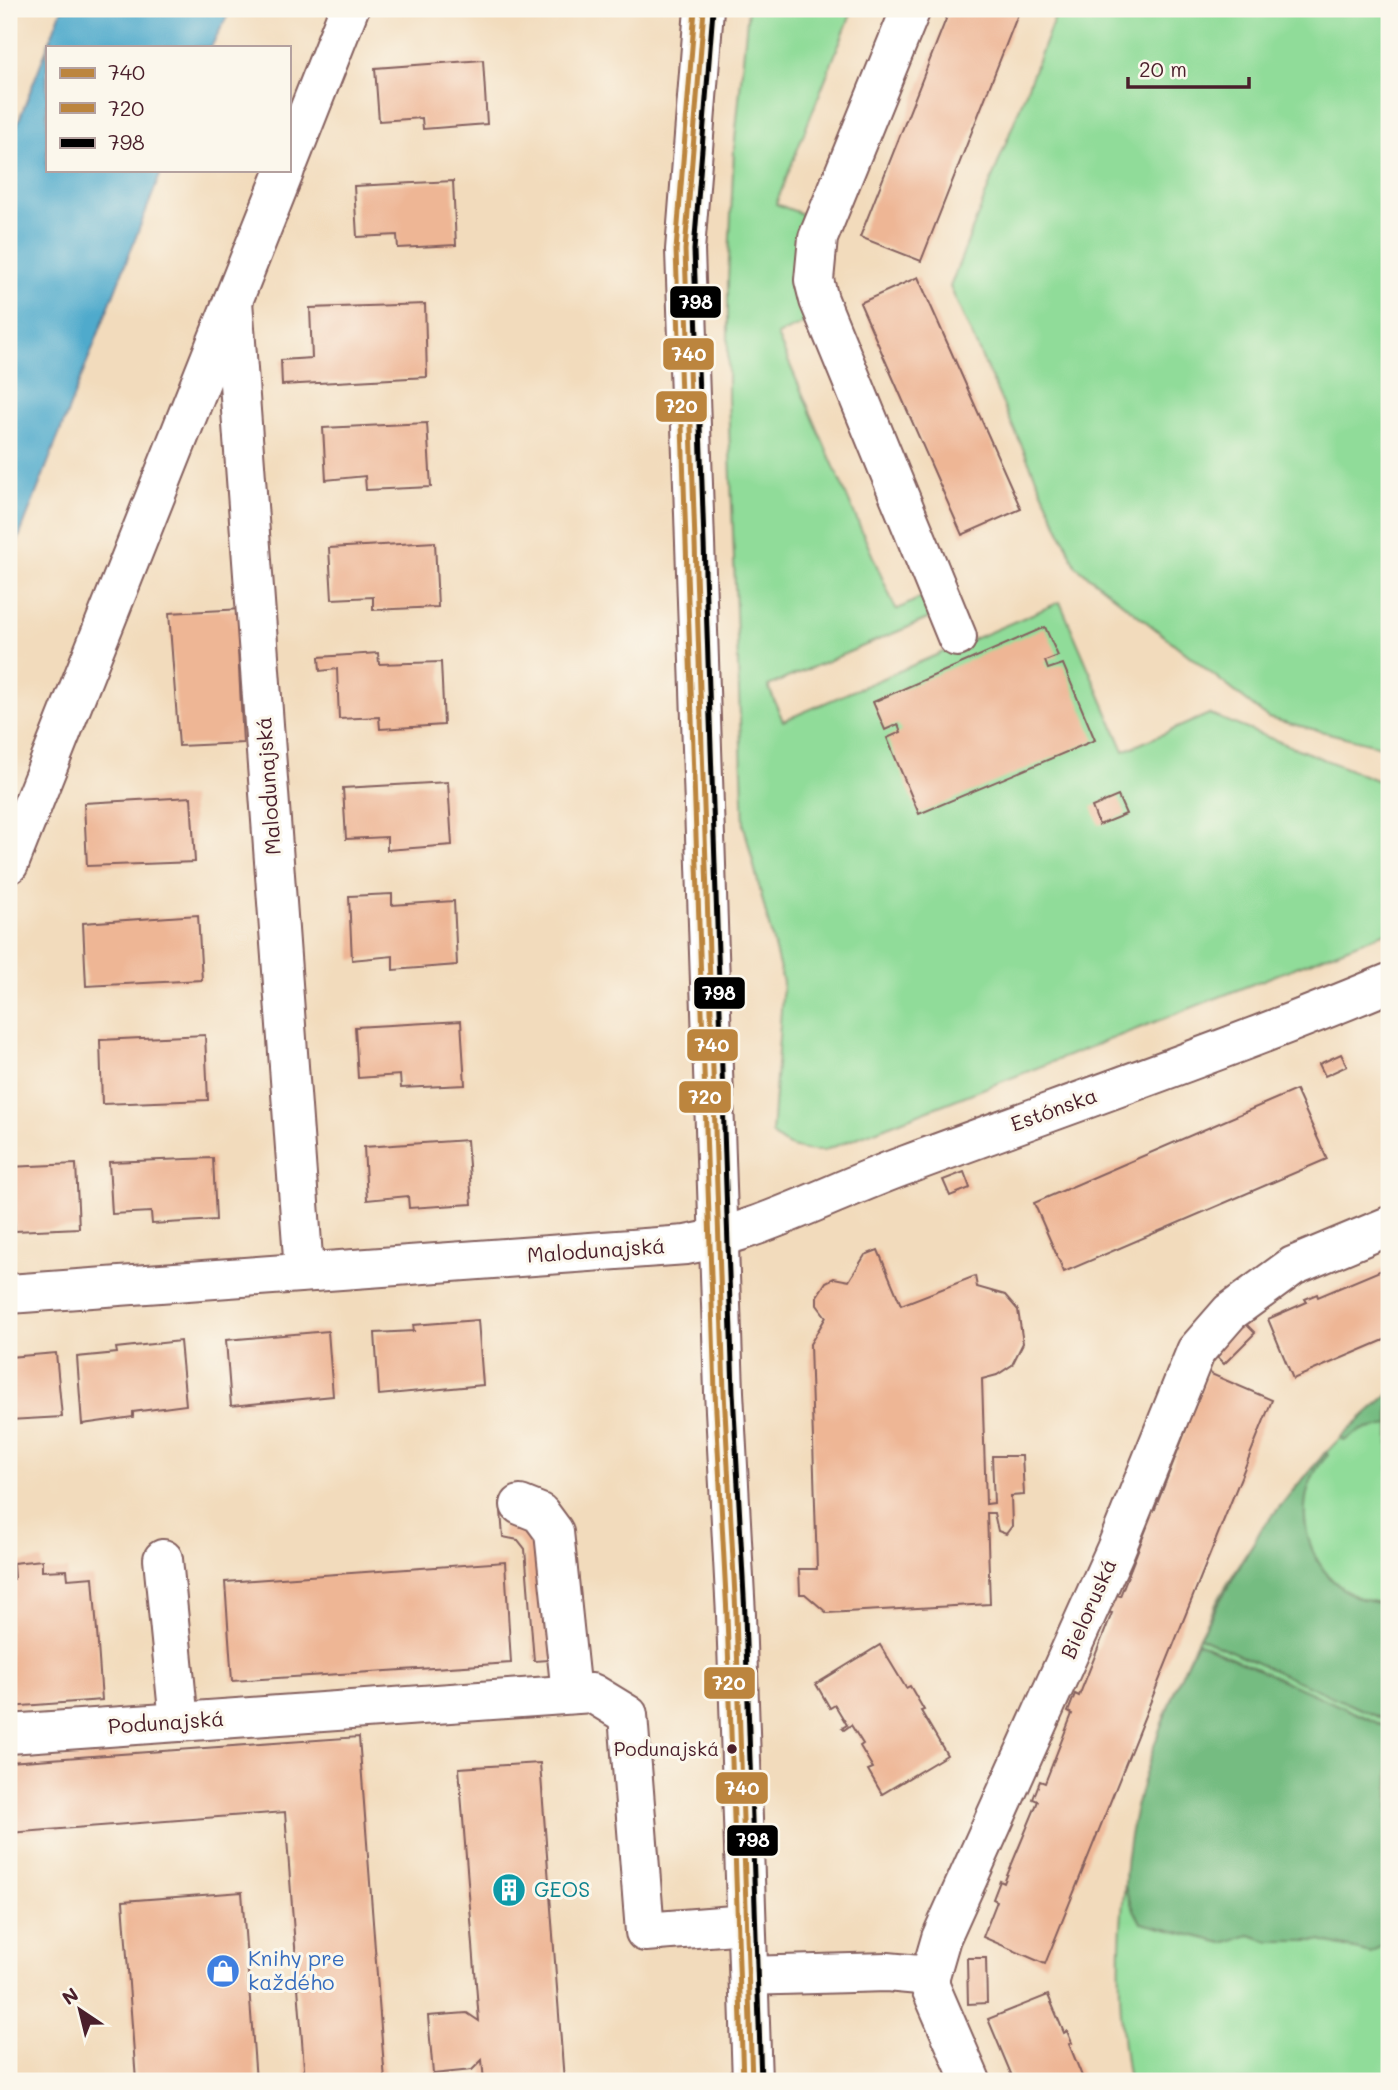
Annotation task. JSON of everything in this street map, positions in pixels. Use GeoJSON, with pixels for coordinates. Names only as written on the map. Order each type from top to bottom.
{"type":"FeatureCollection","features":[{"type":"Feature","properties":{"kind":"street"},"geometry":{"type":"LineString","coordinates":[[290,158],[349,9]]}},
{"type":"Feature","properties":{"kind":"street"},"geometry":{"type":"LineString","coordinates":[[704,9],[685,250],[719,1239],[752,2081]]}},
{"type":"Feature","properties":{"kind":"street"},"geometry":{"type":"LineString","coordinates":[[911,9],[818,238],[814,280],[819,300],[957,637]]}},
{"type":"Feature","properties":{"kind":"street","name":"Malodunajská"},"geometry":{"type":"LineString","coordinates":[[9,864],[284,172]]}},
{"type":"Feature","properties":{"kind":"street","name":"Malodunajská"},"geometry":{"type":"LineString","coordinates":[[233,301],[304,1271]]}},
{"type":"Feature","properties":{"kind":"street","name":"Estónska"},"geometry":{"type":"LineString","coordinates":[[719,1239],[856,1183],[1307,1017],[1389,983]]}},
{"type":"Feature","properties":{"kind":"street","name":"Bieloruská"},"geometry":{"type":"LineString","coordinates":[[930,1976],[941,1938],[1116,1549],[1196,1351],[1230,1312],[1293,1266],[1389,1226]]}},
{"type":"Feature","properties":{"kind":"street","name":"Malodunajská"},"geometry":{"type":"LineString","coordinates":[[9,1294],[687,1245],[719,1239]]}},
{"type":"Feature","properties":{"kind":"street"},"geometry":{"type":"LineString","coordinates":[[520,1514],[535,1531],[560,1695]]}},
{"type":"Feature","properties":{"kind":"street"},"geometry":{"type":"LineString","coordinates":[[163,1559],[179,1722]]}},
{"type":"Feature","properties":{"kind":"street","name":"Podunajská"},"geometry":{"type":"LineString","coordinates":[[9,1734],[592,1693],[628,1715],[645,1932],[746,1924]]}},
{"type":"Feature","properties":{"kind":"street"},"geometry":{"type":"LineString","coordinates":[[749,1976],[887,1972],[930,1976],[936,2003],[971,2081]]}},
{"type":"Feature","properties":{"kind":"green space"},"geometry":{"type":"Polygon","coordinates":[[[748,9],[853,9],[776,204],[810,217],[809,321],[777,335],[896,610],[928,594],[930,618],[768,686],[783,721],[1060,602],[1124,751],[1209,714],[1389,785],[1389,931],[823,1151],[796,1148],[783,1143],[772,1134],[783,982],[744,826],[728,399],[728,280],[734,150],[748,9]]]}},
{"type":"Feature","properties":{"kind":"green space"},"geometry":{"type":"Polygon","coordinates":[[[1058,9],[1389,9],[1389,748],[1268,718],[1076,566],[950,287],[1058,9]]]}},
{"type":"Feature","properties":{"kind":"green space"},"geometry":{"type":"Polygon","coordinates":[[[1389,1394],[1389,2081],[1129,2081],[1120,1987],[1124,1891],[1141,1796],[1170,1704],[1210,1616],[1260,1533],[1320,1459],[1389,1394]]]}},
{"type":"Feature","properties":{"kind":"green space"},"geometry":{"type":"Polygon","coordinates":[[[1389,1394],[1389,1425],[1362,1430],[1344,1441],[1341,1437],[1389,1394]]]}},
{"type":"Feature","properties":{"kind":"green space"},"geometry":{"type":"Polygon","coordinates":[[[1326,1452],[1328,1455],[1313,1476],[1306,1500],[1306,1525],[1312,1549],[1324,1570],[1342,1588],[1363,1599],[1389,1603],[1389,1722],[1199,1637],[1262,1528],[1326,1452]]]}},
{"type":"Feature","properties":{"kind":"green space"},"geometry":{"type":"Polygon","coordinates":[[[1197,1642],[1389,1728],[1389,1940],[1371,1953],[1320,1941],[1268,1941],[1250,1935],[1223,1943],[1141,1923],[1125,1889],[1132,1825],[1160,1728],[1197,1642]]]}},
{"type":"Feature","properties":{"kind":"water"},"geometry":{"type":"Polygon","coordinates":[[[62,9],[231,9],[212,46],[47,46],[62,9]]]}},
{"type":"Feature","properties":{"kind":"water"},"geometry":{"type":"Polygon","coordinates":[[[46,51],[46,172],[161,172],[9,563],[9,146],[46,51]]]}},
{"type":"Feature","properties":{"kind":"building"},"geometry":{"type":"Polygon","coordinates":[[[950,9],[1020,9],[921,261],[860,237],[950,9]]]}},
{"type":"Feature","properties":{"kind":"building"},"geometry":{"type":"Polygon","coordinates":[[[483,60],[487,124],[423,129],[422,118],[379,121],[375,68],[483,60]]]}},
{"type":"Feature","properties":{"kind":"building"},"geometry":{"type":"Polygon","coordinates":[[[453,181],[456,245],[398,248],[397,235],[357,237],[354,186],[453,181]]]}},
{"type":"Feature","properties":{"kind":"building"},"geometry":{"type":"Polygon","coordinates":[[[918,277],[1021,509],[962,535],[860,303],[918,277]]]}},
{"type":"Feature","properties":{"kind":"building"},"geometry":{"type":"Polygon","coordinates":[[[425,304],[427,377],[282,385],[281,360],[312,358],[310,308],[425,304]]]}},
{"type":"Feature","properties":{"kind":"building"},"geometry":{"type":"Polygon","coordinates":[[[427,423],[431,487],[366,490],[365,476],[326,480],[323,428],[427,423]]]}},
{"type":"Feature","properties":{"kind":"building"},"geometry":{"type":"Polygon","coordinates":[[[435,542],[438,607],[373,610],[373,597],[332,599],[329,548],[435,542]]]}},
{"type":"Feature","properties":{"kind":"building"},"geometry":{"type":"Polygon","coordinates":[[[243,609],[244,650],[238,650],[243,743],[179,746],[169,613],[243,609]]]}},
{"type":"Feature","properties":{"kind":"building"},"geometry":{"type":"Polygon","coordinates":[[[1045,627],[1058,656],[1045,661],[1048,669],[1063,664],[1095,740],[919,814],[887,738],[901,732],[898,724],[885,730],[873,702],[1045,627]]]}},
{"type":"Feature","properties":{"kind":"building"},"geometry":{"type":"Polygon","coordinates":[[[378,653],[379,664],[441,662],[444,725],[380,729],[379,717],[339,719],[337,669],[320,671],[319,657],[378,653]]]}},
{"type":"Feature","properties":{"kind":"building"},"geometry":{"type":"Polygon","coordinates":[[[448,782],[452,845],[387,850],[387,837],[346,839],[343,788],[448,782]]]}},
{"type":"Feature","properties":{"kind":"building"},"geometry":{"type":"Polygon","coordinates":[[[1118,796],[1126,814],[1099,825],[1092,807],[1118,796]]]}},
{"type":"Feature","properties":{"kind":"building"},"geometry":{"type":"Polygon","coordinates":[[[191,797],[195,862],[87,866],[84,803],[191,797]]]}},
{"type":"Feature","properties":{"kind":"building"},"geometry":{"type":"Polygon","coordinates":[[[392,894],[392,905],[454,901],[457,965],[393,970],[393,956],[352,960],[349,896],[392,894]]]}},
{"type":"Feature","properties":{"kind":"building"},"geometry":{"type":"Polygon","coordinates":[[[198,915],[202,980],[86,986],[83,923],[198,915]]]}},
{"type":"Feature","properties":{"kind":"building"},"geometry":{"type":"Polygon","coordinates":[[[461,1021],[465,1085],[401,1088],[400,1075],[358,1078],[355,1027],[461,1021]]]}},
{"type":"Feature","properties":{"kind":"building"},"geometry":{"type":"Polygon","coordinates":[[[205,1035],[208,1100],[102,1104],[100,1040],[205,1035]]]}},
{"type":"Feature","properties":{"kind":"building"},"geometry":{"type":"Polygon","coordinates":[[[1341,1054],[1347,1066],[1325,1076],[1319,1064],[1341,1054]]]}},
{"type":"Feature","properties":{"kind":"building"},"geometry":{"type":"Polygon","coordinates":[[[1296,1090],[1327,1159],[1064,1272],[1034,1203],[1296,1090]]]}},
{"type":"Feature","properties":{"kind":"building"},"geometry":{"type":"Polygon","coordinates":[[[467,1140],[472,1204],[409,1208],[408,1196],[367,1200],[364,1147],[467,1140]]]}},
{"type":"Feature","properties":{"kind":"building"},"geometry":{"type":"Polygon","coordinates":[[[213,1158],[216,1220],[152,1224],[151,1212],[112,1214],[109,1162],[213,1158]]]}},
{"type":"Feature","properties":{"kind":"building"},"geometry":{"type":"Polygon","coordinates":[[[76,1164],[79,1228],[15,1231],[14,1219],[9,1220],[9,1167],[76,1164]]]}},
{"type":"Feature","properties":{"kind":"building"},"geometry":{"type":"Polygon","coordinates":[[[964,1172],[970,1188],[950,1196],[943,1180],[964,1172]]]}},
{"type":"Feature","properties":{"kind":"building"},"geometry":{"type":"Polygon","coordinates":[[[878,1250],[901,1305],[975,1276],[977,1287],[1005,1295],[1018,1310],[1023,1343],[1012,1365],[997,1375],[982,1379],[986,1504],[994,1503],[992,1456],[1022,1456],[1024,1495],[1011,1496],[1012,1526],[1006,1534],[998,1531],[994,1513],[987,1513],[990,1604],[827,1613],[805,1594],[800,1594],[799,1569],[817,1569],[810,1344],[826,1317],[817,1305],[817,1296],[826,1282],[834,1278],[849,1281],[865,1255],[878,1250]]]}},
{"type":"Feature","properties":{"kind":"building"},"geometry":{"type":"Polygon","coordinates":[[[1389,1267],[1389,1338],[1293,1379],[1268,1319],[1307,1302],[1305,1299],[1317,1294],[1318,1297],[1389,1267]]]}},
{"type":"Feature","properties":{"kind":"building"},"geometry":{"type":"Polygon","coordinates":[[[1241,1319],[1255,1333],[1224,1364],[1210,1350],[1241,1319]]]}},
{"type":"Feature","properties":{"kind":"building"},"geometry":{"type":"Polygon","coordinates":[[[478,1320],[483,1385],[379,1395],[375,1333],[414,1331],[413,1325],[478,1320]]]}},
{"type":"Feature","properties":{"kind":"building"},"geometry":{"type":"Polygon","coordinates":[[[328,1331],[333,1396],[231,1406],[226,1340],[328,1331]]]}},
{"type":"Feature","properties":{"kind":"building"},"geometry":{"type":"Polygon","coordinates":[[[180,1341],[186,1405],[133,1412],[133,1417],[82,1424],[77,1357],[117,1353],[116,1348],[180,1341]]]}},
{"type":"Feature","properties":{"kind":"building"},"geometry":{"type":"Polygon","coordinates":[[[56,1353],[62,1417],[9,1420],[9,1357],[56,1353]]]}},
{"type":"Feature","properties":{"kind":"building"},"geometry":{"type":"Polygon","coordinates":[[[1209,1370],[1211,1374],[1272,1400],[1045,1964],[983,1937],[997,1901],[993,1899],[1000,1881],[1004,1883],[1038,1801],[1033,1799],[1040,1781],[1045,1783],[1072,1714],[1068,1712],[1075,1694],[1079,1696],[1112,1613],[1108,1612],[1115,1594],[1120,1596],[1147,1527],[1142,1525],[1149,1507],[1155,1509],[1187,1427],[1182,1425],[1189,1407],[1194,1409],[1209,1370]]]}},
{"type":"Feature","properties":{"kind":"building"},"geometry":{"type":"Polygon","coordinates":[[[500,1498],[533,1498],[577,1658],[534,1661],[525,1549],[518,1540],[503,1537],[500,1498]]]}},
{"type":"Feature","properties":{"kind":"building"},"geometry":{"type":"Polygon","coordinates":[[[42,1560],[42,1571],[67,1570],[68,1579],[93,1577],[102,1700],[9,1707],[9,1579],[14,1579],[13,1563],[42,1560]]]}},
{"type":"Feature","properties":{"kind":"building"},"geometry":{"type":"Polygon","coordinates":[[[505,1562],[511,1663],[232,1681],[225,1582],[505,1562]]]}},
{"type":"Feature","properties":{"kind":"building"},"geometry":{"type":"Polygon","coordinates":[[[880,1645],[906,1688],[910,1686],[924,1710],[921,1711],[947,1755],[882,1794],[868,1770],[873,1768],[860,1746],[863,1744],[851,1725],[844,1730],[842,1728],[847,1725],[835,1705],[830,1708],[816,1684],[880,1645]]]}},
{"type":"Feature","properties":{"kind":"building"},"geometry":{"type":"Polygon","coordinates":[[[359,1737],[385,2081],[305,2081],[285,1812],[9,1833],[9,1762],[359,1737]]]}},
{"type":"Feature","properties":{"kind":"building","name":"GEOS"},"geometry":{"type":"Polygon","coordinates":[[[540,1763],[564,2081],[484,2081],[482,2060],[472,2070],[433,2074],[428,2016],[467,2013],[479,2021],[459,1768],[540,1763]]]}},
{"type":"Feature","properties":{"kind":"building"},"geometry":{"type":"Polygon","coordinates":[[[242,1892],[256,2081],[136,2081],[123,1901],[242,1892]]]}},
{"type":"Feature","properties":{"kind":"building"},"geometry":{"type":"Polygon","coordinates":[[[967,1958],[986,1958],[987,2003],[968,2004],[967,1958]]]}},
{"type":"Feature","properties":{"kind":"building"},"geometry":{"type":"Polygon","coordinates":[[[1048,1995],[1064,2033],[1067,2031],[1072,2043],[1069,2044],[1084,2081],[1014,2081],[988,2019],[1048,1995]]]}},
{"type":"Feature","properties":{"kind":"transit line","name":"720"},"geometry":{"type":"LineString","coordinates":[[695,9],[676,250],[715,1392],[727,1615],[743,2081]]}},
{"type":"Feature","properties":{"kind":"transit line","name":"740"},"geometry":{"type":"LineString","coordinates":[[704,9],[685,250],[724,1392],[736,1615],[752,2081]]}},
{"type":"Feature","properties":{"kind":"transit line","name":"798"},"geometry":{"type":"LineString","coordinates":[[713,10],[694,250],[733,1392],[745,1615],[761,2081]]}},
{"type":"Feature","properties":{"kind":"place","name":"Podunajská"},"geometry":{"type":"Point","coordinates":[732,1749]}},
{"type":"Feature","properties":{"kind":"place","name":"GEOS"},"geometry":{"type":"Point","coordinates":[509,1890]}},
{"type":"Feature","properties":{"kind":"place","name":"Knihy pre každého"},"geometry":{"type":"Point","coordinates":[223,1971]}}]}
